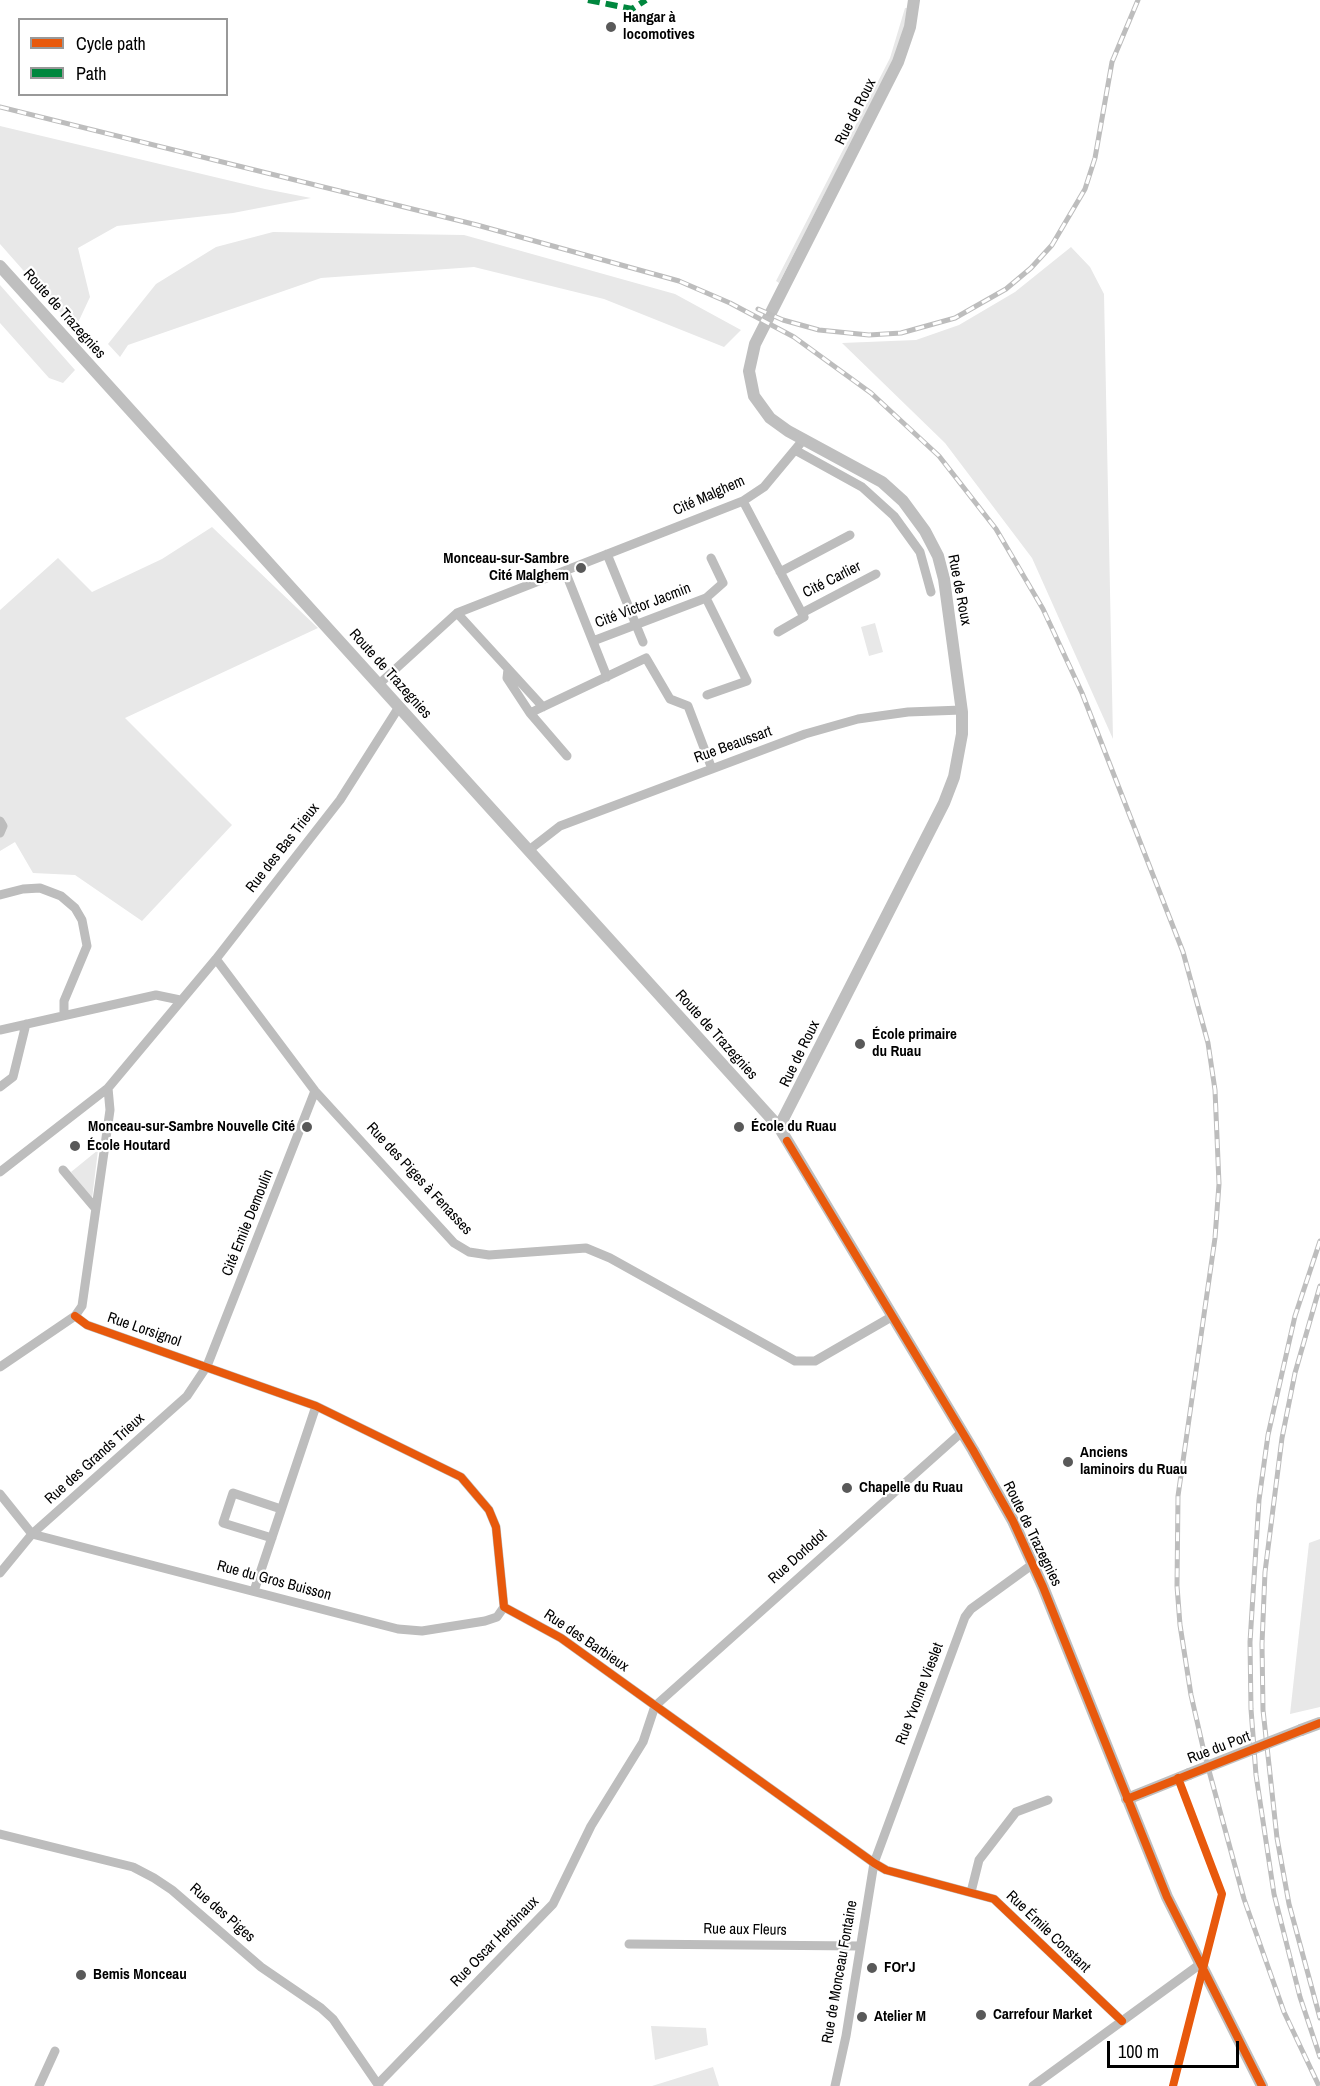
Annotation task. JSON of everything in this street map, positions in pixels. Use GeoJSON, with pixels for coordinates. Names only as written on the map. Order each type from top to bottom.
{"type":"FeatureCollection","features":[{"type":"Feature","properties":{"kind":"main road","name":"Rue de Roux"},"geometry":{"type":"LineString","coordinates":[[779,1126],[946,800],[959,753],[962,710],[944,575],[926,531],[904,502],[882,482],[774,422],[759,405],[750,382],[750,359],[778,298],[898,62],[910,27],[914,0]]}},
{"type":"Feature","properties":{"kind":"main road","name":"Route de Trazegnies"},"geometry":{"type":"LineString","coordinates":[[0,266],[779,1126],[999,1494],[1033,1564],[1167,1897],[1262,2086]]}},
{"type":"Feature","properties":{"kind":"main road","name":"Rue du Port"},"geometry":{"type":"LineString","coordinates":[[1127,1799],[1320,1723]]}},
{"type":"Feature","properties":{"kind":"street","name":"Cité Malghem"},"geometry":{"type":"LineString","coordinates":[[379,684],[458,613],[743,501],[764,486],[804,439]]}},
{"type":"Feature","properties":{"kind":"street","name":"Rue de Roux"},"geometry":{"type":"LineString","coordinates":[[795,450],[862,487],[894,516],[920,552],[931,592]]}},
{"type":"Feature","properties":{"kind":"street","name":"Cité Carlier"},"geometry":{"type":"LineString","coordinates":[[743,501],[804,617],[778,632]]}},
{"type":"Feature","properties":{"kind":"street","name":"Cité Carlier"},"geometry":{"type":"LineString","coordinates":[[780,572],[850,535]]}},
{"type":"Feature","properties":{"kind":"street"},"geometry":{"type":"LineString","coordinates":[[607,554],[643,642]]}},
{"type":"Feature","properties":{"kind":"street","name":"Cité Victor Jacmin"},"geometry":{"type":"LineString","coordinates":[[607,677],[593,641],[706,598],[723,583],[711,558]]}},
{"type":"Feature","properties":{"kind":"street"},"geometry":{"type":"LineString","coordinates":[[565,570],[593,641]]}},
{"type":"Feature","properties":{"kind":"street","name":"Cité Carlier"},"geometry":{"type":"LineString","coordinates":[[802,612],[876,574]]}},
{"type":"Feature","properties":{"kind":"street","name":"Cité Victor Jacmin"},"geometry":{"type":"LineString","coordinates":[[706,598],[747,681],[707,695]]}},
{"type":"Feature","properties":{"kind":"street"},"geometry":{"type":"LineString","coordinates":[[458,613],[543,707]]}},
{"type":"Feature","properties":{"kind":"street"},"geometry":{"type":"LineString","coordinates":[[530,713],[646,658],[670,699],[688,706],[712,769]]}},
{"type":"Feature","properties":{"kind":"street"},"geometry":{"type":"LineString","coordinates":[[508,669],[507,678],[530,713],[567,756]]}},
{"type":"Feature","properties":{"kind":"street"},"geometry":{"type":"LineString","coordinates":[[389,675],[423,712]]}},
{"type":"Feature","properties":{"kind":"street","name":"Rue des Bas Trieux"},"geometry":{"type":"LineString","coordinates":[[0,1172],[108,1088],[216,959],[340,800],[399,706]]}},
{"type":"Feature","properties":{"kind":"street","name":"Rue Beaussart"},"geometry":{"type":"LineString","coordinates":[[529,850],[560,826],[805,734],[858,719],[908,712],[962,710]]}},
{"type":"Feature","properties":{"kind":"street"},"geometry":{"type":"LineString","coordinates":[[0,821],[3,826],[0,833]]}},
{"type":"Feature","properties":{"kind":"street"},"geometry":{"type":"LineString","coordinates":[[0,895],[22,889],[40,888],[61,896],[75,908],[82,920],[87,946],[64,1001],[64,1014]]}},
{"type":"Feature","properties":{"kind":"street","name":"Rue des Piges à Fenasses"},"geometry":{"type":"LineString","coordinates":[[216,959],[315,1090],[454,1243],[469,1252],[489,1255],[586,1248],[610,1258],[795,1361],[815,1361],[893,1316]]}},
{"type":"Feature","properties":{"kind":"street"},"geometry":{"type":"LineString","coordinates":[[0,1030],[156,995],[180,1000]]}},
{"type":"Feature","properties":{"kind":"street"},"geometry":{"type":"LineString","coordinates":[[0,1088],[12,1077],[26,1024]]}},
{"type":"Feature","properties":{"kind":"street"},"geometry":{"type":"LineString","coordinates":[[0,1367],[75,1316],[82,1306],[110,1110],[108,1088]]}},
{"type":"Feature","properties":{"kind":"street","name":"Cité Emile Demoulin"},"geometry":{"type":"LineString","coordinates":[[207,1366],[315,1090]]}},
{"type":"Feature","properties":{"kind":"street"},"geometry":{"type":"LineString","coordinates":[[63,1170],[96,1209]]}},
{"type":"Feature","properties":{"kind":"street","name":"Rue Lorsignol"},"geometry":{"type":"LineString","coordinates":[[75,1316],[87,1325],[207,1366]]}},
{"type":"Feature","properties":{"kind":"street"},"geometry":{"type":"LineString","coordinates":[[207,1366],[316,1406],[450,1470],[477,1492],[489,1510],[496,1527],[504,1607]]}},
{"type":"Feature","properties":{"kind":"street","name":"Rue des Grands Trieux"},"geometry":{"type":"LineString","coordinates":[[0,1573],[32,1534],[187,1396],[207,1366]]}},
{"type":"Feature","properties":{"kind":"street"},"geometry":{"type":"LineString","coordinates":[[254,1591],[316,1406]]}},
{"type":"Feature","properties":{"kind":"street","name":"Rue Dorlodot"},"geometry":{"type":"LineString","coordinates":[[655,1706],[962,1432]]}},
{"type":"Feature","properties":{"kind":"street"},"geometry":{"type":"LineString","coordinates":[[272,1538],[223,1523],[233,1493],[281,1509]]}},
{"type":"Feature","properties":{"kind":"street"},"geometry":{"type":"LineString","coordinates":[[0,1494],[32,1534]]}},
{"type":"Feature","properties":{"kind":"street","name":"Rue du Gros Buisson"},"geometry":{"type":"LineString","coordinates":[[32,1534],[398,1629],[422,1630],[486,1622],[497,1617],[504,1607]]}},
{"type":"Feature","properties":{"kind":"street","name":"Rue Yvonne Vieslet"},"geometry":{"type":"LineString","coordinates":[[874,1863],[965,1617],[971,1609],[1033,1564]]}},
{"type":"Feature","properties":{"kind":"street","name":"Rue des Barbieux"},"geometry":{"type":"LineString","coordinates":[[504,1607],[541,1625],[874,1863]]}},
{"type":"Feature","properties":{"kind":"street","name":"Rue Oscar Herbinaux"},"geometry":{"type":"LineString","coordinates":[[378,2085],[553,1904],[591,1826],[643,1742],[655,1706]]}},
{"type":"Feature","properties":{"kind":"street"},"geometry":{"type":"LineString","coordinates":[[971,1892],[979,1860],[1016,1812],[1048,1800]]}},
{"type":"Feature","properties":{"kind":"street","name":"Rue des Piges"},"geometry":{"type":"LineString","coordinates":[[0,1834],[114,1862],[154,1878],[172,1890],[261,1967],[321,2008],[333,2019],[378,2085]]}},
{"type":"Feature","properties":{"kind":"street","name":"Rue Émile Constant"},"geometry":{"type":"LineString","coordinates":[[874,1863],[886,1869],[994,1899],[1122,2021]]}},
{"type":"Feature","properties":{"kind":"street","name":"Rue de Monceau Fontaine"},"geometry":{"type":"LineString","coordinates":[[835,2086],[874,1863]]}},
{"type":"Feature","properties":{"kind":"street","name":"Rue aux Fleurs"},"geometry":{"type":"LineString","coordinates":[[629,1944],[860,1946]]}},
{"type":"Feature","properties":{"kind":"street"},"geometry":{"type":"LineString","coordinates":[[1033,2086],[1200,1965]]}},
{"type":"Feature","properties":{"kind":"street"},"geometry":{"type":"LineString","coordinates":[[39,2086],[55,2051]]}},
{"type":"Feature","properties":{"kind":"shaded area"},"geometry":{"type":"Polygon","coordinates":[[[905,8],[908,8],[905,26],[893,60],[779,283],[776,281],[890,58],[905,8]]]}},
{"type":"Feature","properties":{"kind":"shaded area"},"geometry":{"type":"Polygon","coordinates":[[[0,126],[311,198],[233,213],[117,226],[78,248],[90,297],[75,329],[0,244],[0,126]]]}},
{"type":"Feature","properties":{"kind":"shaded area"},"geometry":{"type":"Polygon","coordinates":[[[273,232],[464,235],[675,294],[741,330],[724,347],[604,299],[474,267],[321,278],[128,345],[120,357],[108,344],[156,284],[216,247],[273,232]]]}},
{"type":"Feature","properties":{"kind":"shaded area"},"geometry":{"type":"Polygon","coordinates":[[[1071,247],[1090,267],[1104,294],[1113,739],[1032,558],[945,443],[842,343],[916,340],[959,325],[1015,292],[1071,247]]]}},
{"type":"Feature","properties":{"kind":"shaded area"},"geometry":{"type":"Polygon","coordinates":[[[0,285],[75,370],[63,383],[49,378],[0,323],[0,285]]]}},
{"type":"Feature","properties":{"kind":"shaded area"},"geometry":{"type":"Polygon","coordinates":[[[212,527],[318,628],[125,718],[232,825],[142,921],[75,875],[33,873],[15,842],[0,851],[0,610],[58,558],[92,592],[162,559],[212,527]]]}},
{"type":"Feature","properties":{"kind":"shaded area"},"geometry":{"type":"Polygon","coordinates":[[[875,623],[883,652],[869,656],[861,627],[875,623]]]}},
{"type":"Feature","properties":{"kind":"shaded area"},"geometry":{"type":"Polygon","coordinates":[[[98,1150],[92,1199],[71,1172],[98,1150]]]}},
{"type":"Feature","properties":{"kind":"shaded area"},"geometry":{"type":"Polygon","coordinates":[[[1320,1539],[1320,1707],[1290,1714],[1309,1543],[1320,1539]]]}},
{"type":"Feature","properties":{"kind":"shaded area"},"geometry":{"type":"Polygon","coordinates":[[[651,2026],[706,2028],[708,2045],[655,2060],[651,2026]]]}},
{"type":"Feature","properties":{"kind":"shaded area"},"geometry":{"type":"Polygon","coordinates":[[[713,2067],[719,2086],[652,2086],[713,2067]]]}},
{"type":"Feature","properties":{"kind":"railway"},"geometry":{"type":"LineString","coordinates":[[758,309],[783,320],[819,330],[869,335],[901,333],[955,318],[1006,289],[1031,268],[1052,245],[1085,189],[1095,158],[1112,62],[1138,0]]}},
{"type":"Feature","properties":{"kind":"railway"},"geometry":{"type":"LineString","coordinates":[[0,107],[477,225],[679,281],[730,303],[794,337],[871,393],[939,456],[996,529],[1043,609],[1082,693],[1183,952],[1208,1043],[1215,1090],[1219,1184],[1215,1238],[1178,1496],[1177,1586],[1180,1625],[1191,1695],[1205,1756],[1244,1899],[1284,2012],[1319,2086]]}},
{"type":"Feature","properties":{"kind":"railway"},"geometry":{"type":"LineString","coordinates":[[1320,1241],[1295,1316],[1268,1435],[1259,1500],[1250,1642],[1251,1709],[1256,1775],[1274,1894],[1300,1997],[1320,2057]]}},
{"type":"Feature","properties":{"kind":"railway"},"geometry":{"type":"LineString","coordinates":[[1320,1286],[1295,1373],[1282,1438],[1265,1572],[1262,1644],[1263,1710],[1277,1838],[1289,1904],[1320,2018]]}},
{"type":"Feature","properties":{"kind":"marked path"},"geometry":{"type":"LineString","coordinates":[[588,0],[632,9],[646,0]]}},
{"type":"Feature","properties":{"kind":"cycle path"},"geometry":{"type":"LineString","coordinates":[[787,1141],[973,1450],[1013,1521],[1043,1587],[1167,1897],[1262,2086]]}},
{"type":"Feature","properties":{"kind":"cycle path"},"geometry":{"type":"LineString","coordinates":[[75,1316],[87,1325],[316,1406],[461,1477],[489,1510],[496,1527],[504,1607],[561,1638],[874,1863],[886,1870],[994,1899],[1122,2021]]}},
{"type":"Feature","properties":{"kind":"cycle path"},"geometry":{"type":"LineString","coordinates":[[1127,1799],[1320,1723]]}},
{"type":"Feature","properties":{"kind":"cycle path"},"geometry":{"type":"LineString","coordinates":[[1173,2086],[1222,1894],[1178,1778]]}},
{"type":"Feature","properties":{"kind":"place","name":"Hangar à locomotives"},"geometry":{"type":"Point","coordinates":[611,27]}},
{"type":"Feature","properties":{"kind":"place","name":"Monceau-sur-Sambre Cité Malghem"},"geometry":{"type":"Point","coordinates":[581,568]}},
{"type":"Feature","properties":{"kind":"place","name":"École primaire du Ruau"},"geometry":{"type":"Point","coordinates":[860,1044]}},
{"type":"Feature","properties":{"kind":"place","name":"Monceau-sur-Sambre Nouvelle Cité"},"geometry":{"type":"Point","coordinates":[307,1127]}},
{"type":"Feature","properties":{"kind":"place","name":"École du Ruau"},"geometry":{"type":"Point","coordinates":[739,1127]}},
{"type":"Feature","properties":{"kind":"place","name":"École Houtard"},"geometry":{"type":"Point","coordinates":[75,1146]}},
{"type":"Feature","properties":{"kind":"place","name":"Anciens laminoirs du Ruau"},"geometry":{"type":"Point","coordinates":[1068,1462]}},
{"type":"Feature","properties":{"kind":"place","name":"Chapelle du Ruau"},"geometry":{"type":"Point","coordinates":[847,1488]}},
{"type":"Feature","properties":{"kind":"place","name":"FOr'J"},"geometry":{"type":"Point","coordinates":[872,1968]}},
{"type":"Feature","properties":{"kind":"place","name":"Bemis Monceau"},"geometry":{"type":"Point","coordinates":[81,1975]}},
{"type":"Feature","properties":{"kind":"place","name":"Carrefour Market"},"geometry":{"type":"Point","coordinates":[981,2015]}},
{"type":"Feature","properties":{"kind":"place","name":"Atelier M"},"geometry":{"type":"Point","coordinates":[862,2017]}}]}
